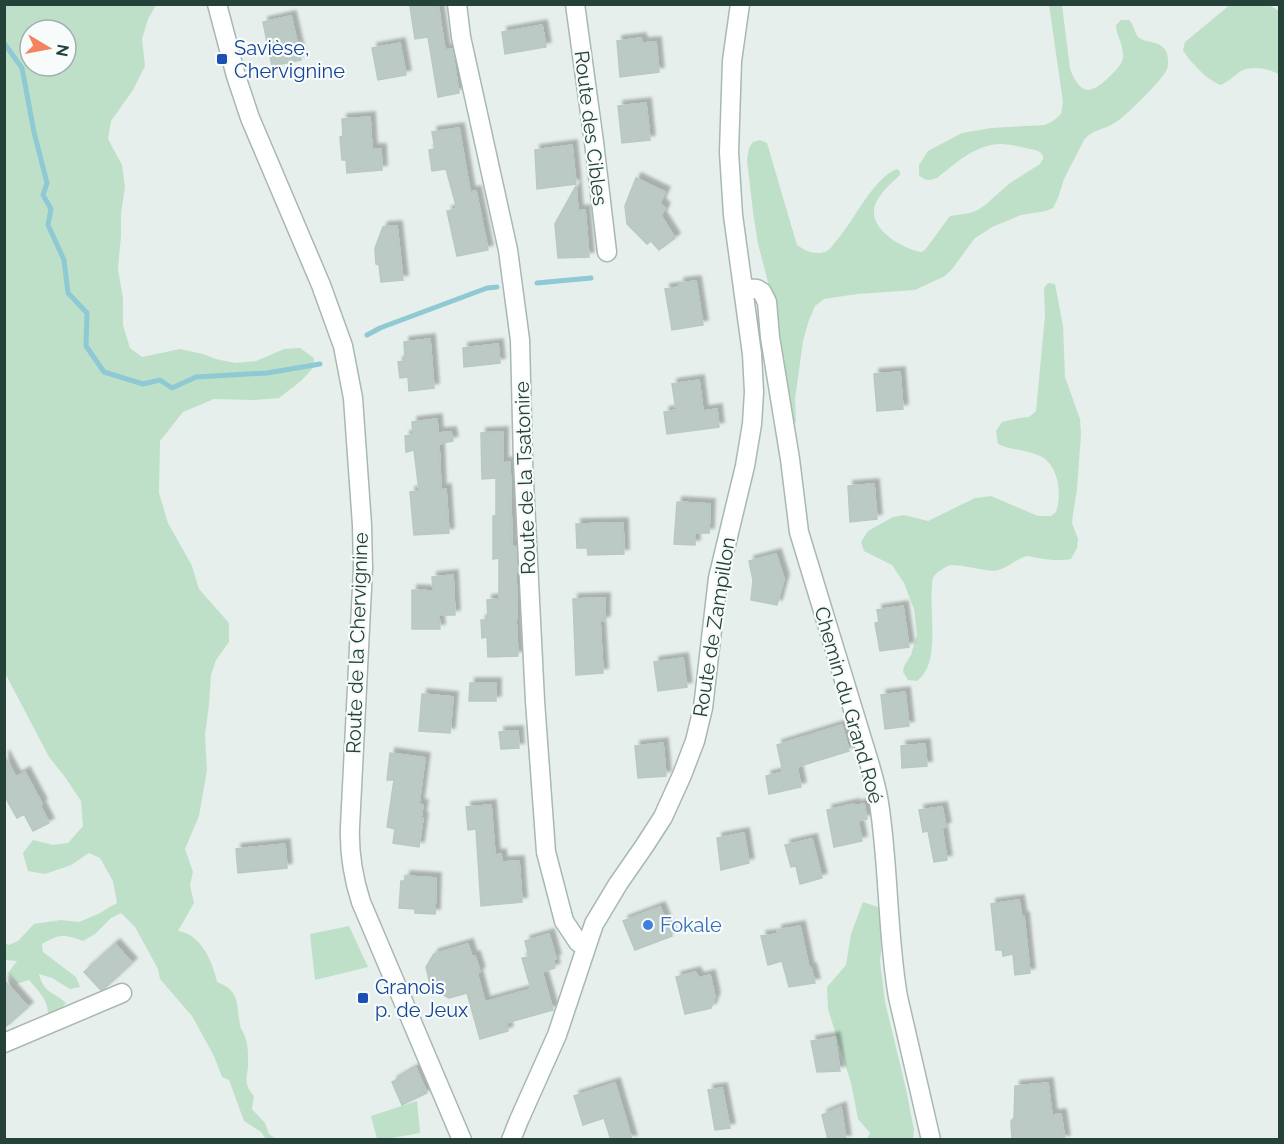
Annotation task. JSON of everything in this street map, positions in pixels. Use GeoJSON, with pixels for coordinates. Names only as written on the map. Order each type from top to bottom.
{"type":"FeatureCollection","features":[{"type":"Feature","properties":{"kind":"street","name":"Route de la Chervignine"},"geometry":{"type":"LineString","coordinates":[[217,4],[245,104],[321,285],[340,335],[346,359],[353,398],[363,568],[350,827],[352,867],[361,902],[462,1140]]}},
{"type":"Feature","properties":{"kind":"street","name":"Route de la Tsatonire"},"geometry":{"type":"LineString","coordinates":[[457,4],[461,37],[508,250],[520,340],[527,550],[546,852],[564,921],[578,942],[586,947]]}},
{"type":"Feature","properties":{"kind":"street","name":"Route des Cibles"},"geometry":{"type":"LineString","coordinates":[[575,4],[607,252]]}},
{"type":"Feature","properties":{"kind":"street","name":"Route de Zampillon"},"geometry":{"type":"LineString","coordinates":[[512,1140],[560,1028],[594,924],[663,817],[682,776],[699,726],[718,578],[745,466],[752,424],[754,392],[752,354],[733,216],[729,152],[732,61],[740,4]]}},
{"type":"Feature","properties":{"kind":"street","name":"Chemin du Grand Roé"},"geometry":{"type":"LineString","coordinates":[[743,288],[757,289],[762,292],[767,302],[770,337],[790,459],[799,532],[876,790],[884,847],[894,974],[932,1140]]}},
{"type":"Feature","properties":{"kind":"street"},"geometry":{"type":"LineString","coordinates":[[4,1043],[122,993]]}},
{"type":"Feature","properties":{"kind":"green space"},"geometry":{"type":"Polygon","coordinates":[[[1231,4],[1269,5],[1279,11],[1279,74],[1265,69],[1250,68],[1241,71],[1221,85],[1205,76],[1186,55],[1183,50],[1185,42],[1231,4]]]}},
{"type":"Feature","properties":{"kind":"green space"},"geometry":{"type":"Polygon","coordinates":[[[5,5],[156,5],[148,19],[142,39],[145,66],[133,90],[111,121],[108,139],[122,165],[125,187],[118,269],[123,299],[123,325],[130,348],[142,357],[180,349],[235,363],[256,361],[284,349],[300,348],[314,358],[313,368],[301,381],[279,398],[214,399],[183,412],[160,441],[159,493],[168,523],[192,566],[199,589],[229,623],[229,642],[216,660],[211,675],[205,735],[207,770],[199,816],[185,849],[193,872],[190,885],[194,903],[178,931],[193,937],[199,943],[209,958],[217,982],[230,989],[236,998],[240,1026],[247,1046],[246,1079],[254,1096],[252,1109],[265,1123],[269,1134],[276,1139],[266,1139],[261,1132],[244,1121],[229,1080],[222,1077],[214,1056],[192,1016],[160,979],[158,969],[135,927],[121,913],[111,918],[95,934],[83,941],[62,936],[42,944],[43,952],[76,977],[80,987],[70,989],[52,978],[39,974],[46,989],[66,1003],[55,1015],[48,1013],[44,999],[29,980],[16,984],[8,973],[17,961],[5,960],[4,943],[9,945],[18,941],[34,924],[61,920],[79,922],[117,903],[113,881],[100,858],[89,853],[71,865],[45,874],[28,871],[23,853],[33,840],[53,845],[68,843],[83,826],[81,801],[49,757],[5,673],[5,5]]]}},
{"type":"Feature","properties":{"kind":"green space"},"geometry":{"type":"Polygon","coordinates":[[[1049,5],[1062,5],[1070,69],[1078,84],[1083,88],[1087,90],[1098,86],[1120,65],[1123,53],[1116,25],[1121,20],[1129,20],[1139,38],[1164,48],[1168,57],[1167,69],[1152,88],[1121,119],[1087,136],[1064,179],[1053,208],[1021,215],[992,227],[974,239],[945,276],[915,290],[824,299],[815,306],[803,341],[795,399],[796,421],[794,426],[791,426],[774,305],[758,244],[753,212],[747,160],[749,148],[753,142],[760,140],[767,143],[797,245],[815,253],[830,249],[872,190],[888,174],[897,169],[900,175],[882,193],[875,205],[876,222],[896,242],[921,252],[925,250],[950,216],[978,210],[1010,183],[1040,164],[1043,159],[1040,152],[1035,150],[1007,144],[993,145],[967,155],[937,178],[927,180],[919,175],[919,165],[928,151],[962,133],[991,128],[1045,125],[1061,114],[1063,102],[1049,5]]]}},
{"type":"Feature","properties":{"kind":"green space"},"geometry":{"type":"Polygon","coordinates":[[[1048,283],[1055,284],[1063,326],[1065,377],[1080,419],[1077,490],[1072,523],[1078,539],[1077,548],[1071,559],[1051,560],[1029,556],[994,571],[952,565],[944,568],[934,576],[932,581],[932,651],[929,663],[917,681],[908,680],[903,672],[917,635],[914,609],[904,583],[892,565],[864,551],[861,542],[868,531],[893,517],[904,515],[928,521],[975,498],[991,496],[1038,516],[1051,516],[1056,512],[1059,489],[1051,466],[1040,456],[998,444],[996,431],[1002,422],[1029,417],[1036,411],[1045,316],[1044,288],[1048,283]]]}},
{"type":"Feature","properties":{"kind":"green space"},"geometry":{"type":"Polygon","coordinates":[[[863,902],[884,909],[880,961],[885,1002],[906,1089],[914,1130],[913,1139],[867,1139],[870,1133],[858,1119],[851,1083],[828,1009],[827,987],[846,965],[851,934],[863,902]]]}},
{"type":"Feature","properties":{"kind":"green space"},"geometry":{"type":"Polygon","coordinates":[[[349,926],[368,967],[315,980],[310,934],[349,926]]]}},
{"type":"Feature","properties":{"kind":"green space"},"geometry":{"type":"Polygon","coordinates":[[[417,1101],[420,1133],[377,1139],[371,1116],[417,1101]]]}},
{"type":"Feature","properties":{"kind":"building"},"geometry":{"type":"Polygon","coordinates":[[[438,4],[445,50],[452,49],[459,93],[438,97],[428,37],[415,39],[410,6],[438,4]]]}},
{"type":"Feature","properties":{"kind":"building"},"geometry":{"type":"Polygon","coordinates":[[[291,16],[301,60],[272,66],[263,22],[291,16]]]}},
{"type":"Feature","properties":{"kind":"building"},"geometry":{"type":"Polygon","coordinates":[[[542,25],[546,47],[505,54],[502,32],[542,25]]]}},
{"type":"Feature","properties":{"kind":"building"},"geometry":{"type":"Polygon","coordinates":[[[641,38],[642,43],[656,42],[659,72],[620,77],[617,41],[641,38]]]}},
{"type":"Feature","properties":{"kind":"building"},"geometry":{"type":"Polygon","coordinates":[[[400,43],[406,75],[378,80],[372,48],[400,43]]]}},
{"type":"Feature","properties":{"kind":"building"},"geometry":{"type":"Polygon","coordinates":[[[646,103],[650,140],[622,143],[618,106],[646,103]]]}},
{"type":"Feature","properties":{"kind":"building"},"geometry":{"type":"Polygon","coordinates":[[[370,117],[372,149],[381,149],[382,170],[347,173],[346,160],[342,160],[340,137],[343,136],[342,119],[370,117]]]}},
{"type":"Feature","properties":{"kind":"building"},"geometry":{"type":"Polygon","coordinates":[[[459,128],[470,192],[476,191],[488,250],[457,256],[447,211],[457,209],[446,169],[432,171],[429,150],[435,149],[432,132],[459,128]]]}},
{"type":"Feature","properties":{"kind":"building"},"geometry":{"type":"Polygon","coordinates":[[[572,145],[576,184],[537,189],[535,150],[572,145]]]}},
{"type":"Feature","properties":{"kind":"building"},"geometry":{"type":"Polygon","coordinates":[[[636,178],[665,192],[660,203],[665,208],[661,216],[675,238],[659,250],[651,241],[647,244],[627,224],[625,206],[636,178]]]}},
{"type":"Feature","properties":{"kind":"building"},"geometry":{"type":"Polygon","coordinates":[[[576,186],[578,211],[585,210],[589,257],[558,258],[555,224],[576,186]]]}},
{"type":"Feature","properties":{"kind":"building"},"geometry":{"type":"Polygon","coordinates":[[[397,226],[403,280],[381,282],[375,248],[383,227],[397,226]]]}},
{"type":"Feature","properties":{"kind":"building"},"geometry":{"type":"Polygon","coordinates":[[[696,281],[703,325],[672,330],[665,289],[680,287],[679,283],[696,281]]]}},
{"type":"Feature","properties":{"kind":"building"},"geometry":{"type":"Polygon","coordinates":[[[430,339],[434,388],[409,391],[408,377],[400,378],[398,362],[405,361],[404,342],[430,339]]]}},
{"type":"Feature","properties":{"kind":"building"},"geometry":{"type":"Polygon","coordinates":[[[498,344],[500,363],[464,367],[463,348],[498,344]]]}},
{"type":"Feature","properties":{"kind":"building"},"geometry":{"type":"Polygon","coordinates":[[[900,372],[903,409],[877,411],[874,374],[900,372]]]}},
{"type":"Feature","properties":{"kind":"building"},"geometry":{"type":"Polygon","coordinates":[[[699,380],[703,411],[717,409],[719,427],[667,434],[664,412],[676,410],[672,384],[699,380]]]}},
{"type":"Feature","properties":{"kind":"building"},"geometry":{"type":"Polygon","coordinates":[[[437,419],[438,433],[451,432],[453,441],[439,444],[441,490],[446,489],[449,533],[414,535],[410,492],[419,491],[414,450],[406,452],[405,436],[413,435],[412,422],[437,419]]]}},
{"type":"Feature","properties":{"kind":"building"},"geometry":{"type":"Polygon","coordinates":[[[503,432],[503,463],[510,462],[512,546],[516,547],[518,656],[488,657],[487,637],[482,638],[481,620],[488,620],[487,600],[499,599],[499,558],[493,559],[496,478],[482,479],[481,433],[503,432]]]}},
{"type":"Feature","properties":{"kind":"building"},"geometry":{"type":"Polygon","coordinates":[[[874,484],[877,519],[850,522],[848,486],[874,484]]]}},
{"type":"Feature","properties":{"kind":"building"},"geometry":{"type":"Polygon","coordinates":[[[677,502],[710,504],[709,533],[695,533],[695,545],[674,544],[677,502]]]}},
{"type":"Feature","properties":{"kind":"building"},"geometry":{"type":"Polygon","coordinates":[[[623,523],[624,554],[588,555],[587,548],[577,548],[576,524],[623,523]]]}},
{"type":"Feature","properties":{"kind":"building"},"geometry":{"type":"Polygon","coordinates":[[[776,554],[784,579],[777,605],[751,600],[753,580],[749,561],[776,554]]]}},
{"type":"Feature","properties":{"kind":"building"},"geometry":{"type":"Polygon","coordinates":[[[453,575],[455,615],[439,615],[440,629],[412,629],[412,590],[433,591],[432,577],[453,575]]]}},
{"type":"Feature","properties":{"kind":"building"},"geometry":{"type":"Polygon","coordinates":[[[605,598],[605,621],[600,621],[603,673],[576,675],[573,599],[605,598]]]}},
{"type":"Feature","properties":{"kind":"building"},"geometry":{"type":"Polygon","coordinates":[[[903,606],[909,647],[880,651],[875,623],[879,622],[877,610],[903,606]]]}},
{"type":"Feature","properties":{"kind":"building"},"geometry":{"type":"Polygon","coordinates":[[[683,658],[687,687],[658,691],[654,662],[683,658]]]}},
{"type":"Feature","properties":{"kind":"building"},"geometry":{"type":"Polygon","coordinates":[[[470,683],[496,683],[496,701],[469,701],[470,683]]]}},
{"type":"Feature","properties":{"kind":"building"},"geometry":{"type":"Polygon","coordinates":[[[905,692],[909,726],[885,729],[881,695],[905,692]]]}},
{"type":"Feature","properties":{"kind":"building"},"geometry":{"type":"Polygon","coordinates":[[[422,694],[453,697],[450,733],[419,731],[422,694]]]}},
{"type":"Feature","properties":{"kind":"building"},"geometry":{"type":"Polygon","coordinates":[[[842,725],[849,751],[797,767],[801,787],[769,794],[766,776],[783,772],[777,745],[842,725]]]}},
{"type":"Feature","properties":{"kind":"building"},"geometry":{"type":"Polygon","coordinates":[[[518,731],[519,748],[501,749],[499,732],[518,731]]]}},
{"type":"Feature","properties":{"kind":"building"},"geometry":{"type":"Polygon","coordinates":[[[663,743],[666,776],[638,778],[635,746],[663,743]]]}},
{"type":"Feature","properties":{"kind":"building"},"geometry":{"type":"Polygon","coordinates":[[[925,744],[927,766],[902,768],[901,746],[925,744]]]}},
{"type":"Feature","properties":{"kind":"building"},"geometry":{"type":"Polygon","coordinates":[[[390,753],[425,758],[419,804],[423,805],[421,818],[423,818],[419,847],[393,843],[395,829],[387,827],[394,780],[387,780],[390,753]]]}},
{"type":"Feature","properties":{"kind":"building"},"geometry":{"type":"Polygon","coordinates":[[[4,755],[16,777],[25,772],[49,823],[33,831],[24,814],[17,818],[4,795],[4,755]]]}},
{"type":"Feature","properties":{"kind":"building"},"geometry":{"type":"Polygon","coordinates":[[[854,804],[854,806],[864,804],[867,819],[858,821],[862,841],[834,847],[827,810],[854,804]]]}},
{"type":"Feature","properties":{"kind":"building"},"geometry":{"type":"Polygon","coordinates":[[[491,805],[495,855],[501,854],[502,862],[519,861],[522,902],[481,906],[476,829],[468,830],[466,807],[491,805]]]}},
{"type":"Feature","properties":{"kind":"building"},"geometry":{"type":"Polygon","coordinates":[[[942,807],[946,827],[942,828],[947,860],[934,862],[928,831],[923,832],[919,810],[942,807]]]}},
{"type":"Feature","properties":{"kind":"building"},"geometry":{"type":"Polygon","coordinates":[[[744,833],[749,863],[721,870],[717,838],[744,833]]]}},
{"type":"Feature","properties":{"kind":"building"},"geometry":{"type":"Polygon","coordinates":[[[812,839],[822,878],[800,884],[796,866],[791,867],[785,845],[812,839]]]}},
{"type":"Feature","properties":{"kind":"building"},"geometry":{"type":"Polygon","coordinates":[[[285,844],[287,868],[238,873],[236,849],[285,844]]]}},
{"type":"Feature","properties":{"kind":"building"},"geometry":{"type":"Polygon","coordinates":[[[405,876],[436,878],[435,914],[415,913],[415,909],[399,908],[401,881],[405,881],[405,876]]]}},
{"type":"Feature","properties":{"kind":"building"},"geometry":{"type":"Polygon","coordinates":[[[1019,900],[1022,918],[1024,917],[1030,973],[1015,975],[1013,954],[1003,956],[1002,950],[996,950],[991,904],[1019,900]]]}},
{"type":"Feature","properties":{"kind":"building"},"geometry":{"type":"Polygon","coordinates":[[[660,907],[672,936],[635,950],[623,921],[660,907]]]}},
{"type":"Feature","properties":{"kind":"building"},"geometry":{"type":"Polygon","coordinates":[[[800,926],[809,968],[811,968],[815,983],[789,987],[782,961],[768,965],[761,936],[778,934],[777,930],[800,926]]]}},
{"type":"Feature","properties":{"kind":"building"},"geometry":{"type":"Polygon","coordinates":[[[549,934],[556,959],[553,960],[555,968],[542,972],[553,1010],[506,1023],[508,1031],[480,1039],[467,993],[449,998],[431,988],[426,967],[434,954],[468,944],[480,972],[477,973],[485,1002],[531,989],[522,958],[529,957],[525,941],[549,934]]]}},
{"type":"Feature","properties":{"kind":"building"},"geometry":{"type":"Polygon","coordinates":[[[115,944],[132,963],[101,990],[84,972],[115,944]]]}},
{"type":"Feature","properties":{"kind":"building"},"geometry":{"type":"Polygon","coordinates":[[[695,972],[699,978],[710,975],[715,997],[711,1008],[685,1014],[676,977],[695,972]]]}},
{"type":"Feature","properties":{"kind":"building"},"geometry":{"type":"Polygon","coordinates":[[[4,980],[28,1007],[4,1028],[4,980]]]}},
{"type":"Feature","properties":{"kind":"building"},"geometry":{"type":"Polygon","coordinates":[[[835,1037],[840,1071],[817,1072],[811,1041],[835,1037]]]}},
{"type":"Feature","properties":{"kind":"building"},"geometry":{"type":"Polygon","coordinates":[[[416,1068],[427,1093],[402,1105],[392,1082],[416,1068]]]}},
{"type":"Feature","properties":{"kind":"building"},"geometry":{"type":"Polygon","coordinates":[[[615,1083],[632,1140],[611,1140],[604,1118],[583,1125],[574,1096],[615,1083]]]}},
{"type":"Feature","properties":{"kind":"building"},"geometry":{"type":"Polygon","coordinates":[[[1048,1083],[1052,1115],[1061,1114],[1065,1140],[1012,1140],[1011,1121],[1014,1118],[1015,1086],[1048,1083]]]}},
{"type":"Feature","properties":{"kind":"building"},"geometry":{"type":"Polygon","coordinates":[[[722,1088],[730,1128],[715,1130],[708,1090],[722,1088]]]}},
{"type":"Feature","properties":{"kind":"building"},"geometry":{"type":"Polygon","coordinates":[[[841,1107],[846,1140],[828,1140],[822,1115],[841,1107]]]}},
{"type":"Feature","properties":{"kind":"waterway"},"geometry":{"type":"LineString","coordinates":[[4,43],[22,68],[34,132],[47,183],[43,195],[51,209],[48,225],[64,260],[68,293],[87,313],[86,346],[104,372],[143,384],[160,380],[172,388],[196,377],[267,373],[320,364]]}},
{"type":"Feature","properties":{"kind":"waterway"},"geometry":{"type":"LineString","coordinates":[[537,283],[591,278]]}},
{"type":"Feature","properties":{"kind":"waterway"},"geometry":{"type":"LineString","coordinates":[[367,335],[487,288],[497,287]]}},
{"type":"Feature","properties":{"kind":"place","name":"Savièse, Chervignine"},"geometry":{"type":"Point","coordinates":[222,59]}},
{"type":"Feature","properties":{"kind":"place","name":"Fokale"},"geometry":{"type":"Point","coordinates":[648,925]}},
{"type":"Feature","properties":{"kind":"place","name":"Granois p. de Jeux"},"geometry":{"type":"Point","coordinates":[363,998]}}]}
